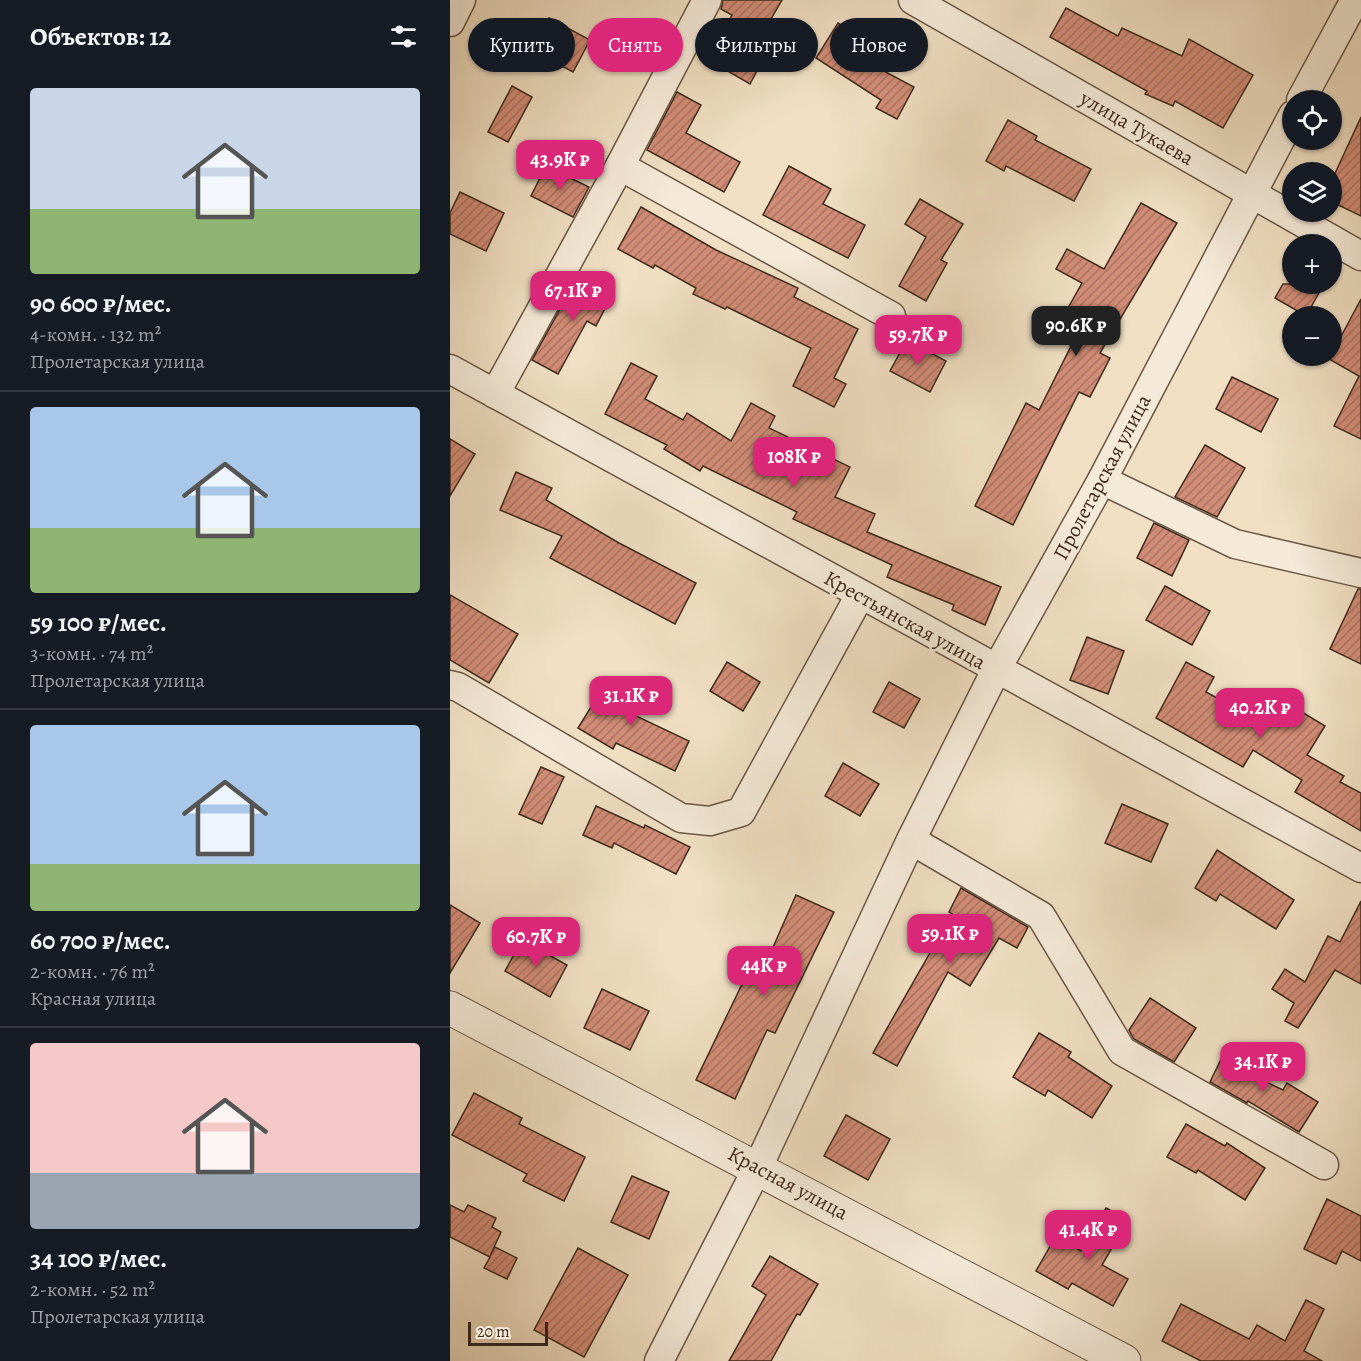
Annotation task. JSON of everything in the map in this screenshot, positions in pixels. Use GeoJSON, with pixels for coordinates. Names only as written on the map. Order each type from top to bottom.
{"type":"FeatureCollection","features":[{"type":"Feature","properties":{"kind":"street"},"geometry":{"type":"LineString","coordinates":[[450,22],[461,0]]}},
{"type":"Feature","properties":{"kind":"street"},"geometry":{"type":"LineString","coordinates":[[495,394],[620,166],[706,0]]}},
{"type":"Feature","properties":{"kind":"street","name":"улица Тукаева"},"geometry":{"type":"LineString","coordinates":[[913,0],[1361,255]]}},
{"type":"Feature","properties":{"kind":"street"},"geometry":{"type":"LineString","coordinates":[[1306,90],[1355,0]]}},
{"type":"Feature","properties":{"kind":"street","name":"Пролетарская улица"},"geometry":{"type":"LineString","coordinates":[[659,1361],[758,1167],[911,840],[996,670],[1102,480],[1282,136]]}},
{"type":"Feature","properties":{"kind":"street"},"geometry":{"type":"LineString","coordinates":[[620,166],[891,316]]}},
{"type":"Feature","properties":{"kind":"street","name":"Крестьянская улица"},"geometry":{"type":"LineString","coordinates":[[450,369],[1361,868]]}},
{"type":"Feature","properties":{"kind":"street"},"geometry":{"type":"LineString","coordinates":[[1102,480],[1235,544],[1361,573]]}},
{"type":"Feature","properties":{"kind":"street"},"geometry":{"type":"LineString","coordinates":[[450,685],[458,687],[681,818],[710,821],[741,812],[765,774],[860,595]]}},
{"type":"Feature","properties":{"kind":"street"},"geometry":{"type":"LineString","coordinates":[[911,840],[1041,916],[1122,1051],[1324,1165]]}},
{"type":"Feature","properties":{"kind":"street","name":"Красная улица"},"geometry":{"type":"LineString","coordinates":[[450,1008],[758,1167],[1124,1361]]}},
{"type":"Feature","properties":{"kind":"building"},"geometry":{"type":"Polygon","coordinates":[[[723,0],[782,0],[772,18],[730,18],[732,15],[721,9],[723,0]]]}},
{"type":"Feature","properties":{"kind":"building"},"geometry":{"type":"Polygon","coordinates":[[[1066,8],[1118,36],[1122,28],[1182,56],[1189,39],[1253,75],[1223,128],[1175,101],[1173,106],[1145,94],[1147,91],[1050,37],[1066,8]]]}},
{"type":"Feature","properties":{"kind":"building"},"geometry":{"type":"Polygon","coordinates":[[[575,32],[587,38],[587,46],[575,68],[575,32]]]}},
{"type":"Feature","properties":{"kind":"building"},"geometry":{"type":"Polygon","coordinates":[[[830,36],[830,67],[818,59],[818,55],[830,36]]]}},
{"type":"Feature","properties":{"kind":"building"},"geometry":{"type":"Polygon","coordinates":[[[729,72],[756,72],[750,84],[729,72]]]}},
{"type":"Feature","properties":{"kind":"building"},"geometry":{"type":"Polygon","coordinates":[[[838,72],[886,72],[914,87],[897,119],[876,108],[881,100],[838,72]]]}},
{"type":"Feature","properties":{"kind":"building"},"geometry":{"type":"Polygon","coordinates":[[[512,86],[532,97],[508,142],[488,132],[512,86]]]}},
{"type":"Feature","properties":{"kind":"building"},"geometry":{"type":"Polygon","coordinates":[[[677,92],[701,105],[686,133],[740,162],[724,192],[647,150],[677,92]]]}},
{"type":"Feature","properties":{"kind":"building"},"geometry":{"type":"Polygon","coordinates":[[[1361,117],[1361,216],[1342,207],[1340,162],[1361,117]]]}},
{"type":"Feature","properties":{"kind":"building"},"geometry":{"type":"Polygon","coordinates":[[[1008,120],[1037,136],[1035,140],[1091,169],[1074,201],[1006,166],[1004,171],[986,161],[1008,120]]]}},
{"type":"Feature","properties":{"kind":"building"},"geometry":{"type":"Polygon","coordinates":[[[546,166],[589,187],[573,217],[531,196],[546,166]]]}},
{"type":"Feature","properties":{"kind":"building"},"geometry":{"type":"Polygon","coordinates":[[[789,166],[831,189],[823,204],[865,225],[848,258],[763,215],[789,166]]]}},
{"type":"Feature","properties":{"kind":"building"},"geometry":{"type":"Polygon","coordinates":[[[460,192],[504,213],[486,251],[450,234],[450,213],[460,192]]]}},
{"type":"Feature","properties":{"kind":"building"},"geometry":{"type":"Polygon","coordinates":[[[920,199],[963,224],[941,260],[947,263],[926,301],[899,286],[926,237],[905,224],[920,199]]]}},
{"type":"Feature","properties":{"kind":"building"},"geometry":{"type":"Polygon","coordinates":[[[1141,203],[1177,223],[1100,353],[1110,358],[1090,397],[1079,392],[1013,525],[975,506],[1026,403],[1039,410],[1077,334],[1059,324],[1082,283],[1056,269],[1067,249],[1104,269],[1141,203]]]}},
{"type":"Feature","properties":{"kind":"building"},"geometry":{"type":"Polygon","coordinates":[[[641,207],[716,250],[798,288],[794,297],[858,329],[834,378],[846,384],[834,407],[793,386],[811,348],[727,307],[725,309],[693,294],[696,288],[655,265],[653,268],[618,249],[641,207]]]}},
{"type":"Feature","properties":{"kind":"building"},"geometry":{"type":"Polygon","coordinates":[[[580,273],[614,291],[596,326],[587,321],[558,374],[532,360],[580,273]]]}},
{"type":"Feature","properties":{"kind":"building"},"geometry":{"type":"Polygon","coordinates":[[[1282,286],[1282,294],[1318,294],[1312,306],[1289,306],[1275,298],[1282,286]]]}},
{"type":"Feature","properties":{"kind":"building"},"geometry":{"type":"Polygon","coordinates":[[[1361,299],[1361,439],[1334,426],[1359,376],[1341,366],[1342,335],[1361,299]]]}},
{"type":"Feature","properties":{"kind":"building"},"geometry":{"type":"Polygon","coordinates":[[[907,340],[946,361],[930,392],[890,371],[907,340]]]}},
{"type":"Feature","properties":{"kind":"building"},"geometry":{"type":"Polygon","coordinates":[[[631,363],[657,376],[645,399],[683,420],[687,413],[731,441],[751,403],[775,416],[769,428],[850,467],[835,497],[875,514],[867,532],[1001,587],[985,625],[952,610],[954,605],[887,577],[892,565],[793,519],[797,512],[703,466],[700,471],[664,449],[667,445],[605,414],[631,363]]]}},
{"type":"Feature","properties":{"kind":"building"},"geometry":{"type":"Polygon","coordinates":[[[1232,377],[1278,399],[1261,432],[1216,409],[1232,377]]]}},
{"type":"Feature","properties":{"kind":"building"},"geometry":{"type":"Polygon","coordinates":[[[450,439],[475,454],[450,496],[450,439]]]}},
{"type":"Feature","properties":{"kind":"building"},"geometry":{"type":"Polygon","coordinates":[[[1205,445],[1245,468],[1217,517],[1175,497],[1205,445]]]}},
{"type":"Feature","properties":{"kind":"building"},"geometry":{"type":"Polygon","coordinates":[[[516,472],[552,488],[546,500],[619,543],[696,583],[675,624],[550,558],[562,536],[500,510],[516,472]]]}},
{"type":"Feature","properties":{"kind":"building"},"geometry":{"type":"Polygon","coordinates":[[[1154,523],[1189,540],[1172,576],[1137,558],[1154,523]]]}},
{"type":"Feature","properties":{"kind":"building"},"geometry":{"type":"Polygon","coordinates":[[[1165,586],[1210,611],[1192,645],[1146,620],[1165,586]]]}},
{"type":"Feature","properties":{"kind":"building"},"geometry":{"type":"Polygon","coordinates":[[[1358,589],[1361,589],[1361,664],[1330,649],[1358,589]]]}},
{"type":"Feature","properties":{"kind":"building"},"geometry":{"type":"Polygon","coordinates":[[[450,595],[518,634],[489,683],[450,660],[450,595]]]}},
{"type":"Feature","properties":{"kind":"building"},"geometry":{"type":"Polygon","coordinates":[[[1087,637],[1124,651],[1108,694],[1070,680],[1087,637]]]}},
{"type":"Feature","properties":{"kind":"building"},"geometry":{"type":"Polygon","coordinates":[[[727,662],[760,682],[743,711],[710,691],[727,662]]]}},
{"type":"Feature","properties":{"kind":"building"},"geometry":{"type":"Polygon","coordinates":[[[1186,662],[1214,677],[1206,692],[1253,718],[1265,697],[1271,701],[1274,695],[1325,726],[1307,755],[1344,776],[1340,782],[1361,793],[1361,831],[1295,792],[1302,780],[1253,750],[1243,767],[1156,718],[1186,662]]]}},
{"type":"Feature","properties":{"kind":"building"},"geometry":{"type":"Polygon","coordinates":[[[609,678],[643,699],[634,715],[689,741],[675,771],[616,743],[613,749],[578,728],[609,678]]]}},
{"type":"Feature","properties":{"kind":"building"},"geometry":{"type":"Polygon","coordinates":[[[889,682],[920,699],[904,728],[873,712],[889,682]]]}},
{"type":"Feature","properties":{"kind":"building"},"geometry":{"type":"Polygon","coordinates":[[[843,763],[879,784],[860,816],[825,796],[843,763]]]}},
{"type":"Feature","properties":{"kind":"building"},"geometry":{"type":"Polygon","coordinates":[[[541,767],[564,777],[542,824],[519,814],[541,767]]]}},
{"type":"Feature","properties":{"kind":"building"},"geometry":{"type":"Polygon","coordinates":[[[1122,804],[1168,824],[1151,862],[1105,843],[1122,804]]]}},
{"type":"Feature","properties":{"kind":"building"},"geometry":{"type":"Polygon","coordinates":[[[596,806],[644,828],[645,825],[690,847],[676,874],[614,843],[612,848],[583,835],[596,806]]]}},
{"type":"Feature","properties":{"kind":"building"},"geometry":{"type":"Polygon","coordinates":[[[1217,850],[1294,900],[1276,929],[1220,894],[1216,901],[1195,888],[1217,850]]]}},
{"type":"Feature","properties":{"kind":"building"},"geometry":{"type":"Polygon","coordinates":[[[961,888],[1028,927],[1017,948],[999,938],[970,986],[948,972],[897,1066],[873,1053],[952,914],[949,912],[961,888]]]}},
{"type":"Feature","properties":{"kind":"building"},"geometry":{"type":"Polygon","coordinates":[[[796,895],[834,912],[775,1033],[767,1030],[735,1099],[696,1080],[756,955],[767,961],[796,895]]]}},
{"type":"Feature","properties":{"kind":"building"},"geometry":{"type":"Polygon","coordinates":[[[1361,901],[1361,984],[1335,970],[1298,1028],[1285,1021],[1294,1003],[1272,989],[1285,969],[1305,982],[1328,936],[1340,942],[1361,901]]]}},
{"type":"Feature","properties":{"kind":"building"},"geometry":{"type":"Polygon","coordinates":[[[450,905],[480,923],[450,973],[450,905]]]}},
{"type":"Feature","properties":{"kind":"building"},"geometry":{"type":"Polygon","coordinates":[[[522,940],[567,965],[550,997],[505,971],[522,940]]]}},
{"type":"Feature","properties":{"kind":"building"},"geometry":{"type":"Polygon","coordinates":[[[602,989],[649,1011],[630,1050],[584,1028],[602,989]]]}},
{"type":"Feature","properties":{"kind":"building"},"geometry":{"type":"Polygon","coordinates":[[[1150,998],[1196,1028],[1174,1062],[1134,1039],[1129,1030],[1150,998]]]}},
{"type":"Feature","properties":{"kind":"building"},"geometry":{"type":"Polygon","coordinates":[[[1039,1033],[1071,1052],[1068,1057],[1112,1086],[1092,1118],[1048,1090],[1045,1096],[1013,1077],[1039,1033]]]}},
{"type":"Feature","properties":{"kind":"building"},"geometry":{"type":"Polygon","coordinates":[[[1226,1049],[1244,1059],[1239,1069],[1283,1090],[1287,1083],[1318,1102],[1299,1132],[1248,1101],[1247,1103],[1210,1082],[1226,1049]]]}},
{"type":"Feature","properties":{"kind":"building"},"geometry":{"type":"Polygon","coordinates":[[[474,1093],[522,1118],[519,1124],[585,1157],[564,1201],[523,1181],[527,1174],[452,1135],[474,1093]]]}},
{"type":"Feature","properties":{"kind":"building"},"geometry":{"type":"Polygon","coordinates":[[[846,1115],[890,1139],[868,1180],[824,1156],[846,1115]]]}},
{"type":"Feature","properties":{"kind":"building"},"geometry":{"type":"Polygon","coordinates":[[[1186,1124],[1225,1146],[1227,1143],[1265,1168],[1245,1200],[1198,1170],[1196,1173],[1167,1157],[1186,1124]]]}},
{"type":"Feature","properties":{"kind":"building"},"geometry":{"type":"Polygon","coordinates":[[[632,1176],[669,1192],[649,1239],[611,1222],[632,1176]]]}},
{"type":"Feature","properties":{"kind":"building"},"geometry":{"type":"Polygon","coordinates":[[[1327,1199],[1361,1216],[1361,1261],[1342,1251],[1336,1264],[1304,1249],[1327,1199]]]}},
{"type":"Feature","properties":{"kind":"building"},"geometry":{"type":"Polygon","coordinates":[[[450,1205],[464,1212],[468,1205],[496,1218],[492,1227],[501,1232],[490,1256],[495,1247],[517,1258],[507,1279],[484,1268],[490,1257],[450,1237],[450,1205]]]}},
{"type":"Feature","properties":{"kind":"building"},"geometry":{"type":"Polygon","coordinates":[[[1106,1208],[1128,1220],[1102,1265],[1128,1279],[1113,1306],[1072,1283],[1068,1289],[1036,1271],[1056,1236],[1081,1251],[1106,1208]]]}},
{"type":"Feature","properties":{"kind":"building"},"geometry":{"type":"Polygon","coordinates":[[[578,1248],[628,1275],[584,1357],[534,1330],[578,1248]]]}},
{"type":"Feature","properties":{"kind":"building"},"geometry":{"type":"Polygon","coordinates":[[[770,1256],[818,1284],[800,1315],[797,1314],[771,1361],[729,1361],[766,1295],[752,1286],[770,1256]]]}},
{"type":"Feature","properties":{"kind":"building"},"geometry":{"type":"Polygon","coordinates":[[[1306,1300],[1324,1309],[1304,1351],[1322,1361],[1201,1361],[1162,1341],[1181,1304],[1249,1339],[1257,1325],[1285,1341],[1306,1300]]]}}]}
